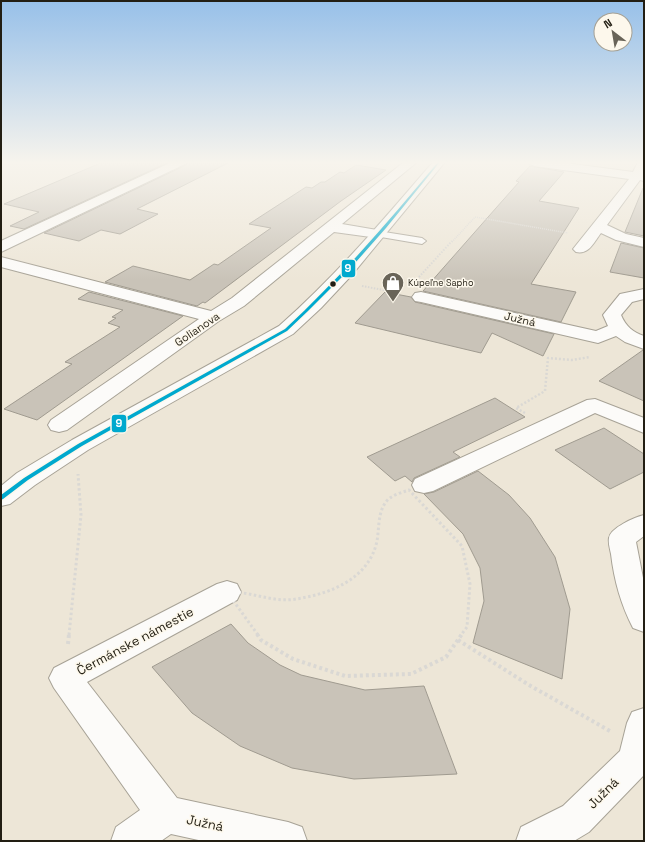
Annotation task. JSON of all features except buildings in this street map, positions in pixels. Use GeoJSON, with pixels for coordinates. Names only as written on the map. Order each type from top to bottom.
{"type":"FeatureCollection","features":[{"type":"Feature","properties":{"kind":"street"},"geometry":{"type":"LineString","coordinates":[[1,248],[99,201]]}},
{"type":"Feature","properties":{"kind":"street","name":"Golianova"},"geometry":{"type":"LineString","coordinates":[[59,425],[213,317],[238,302],[362,201]]}},
{"type":"Feature","properties":{"kind":"street"},"geometry":{"type":"LineString","coordinates":[[1,498],[26,479],[80,445],[286,330],[315,304],[406,201]]}},
{"type":"Feature","properties":{"kind":"street"},"geometry":{"type":"LineString","coordinates":[[581,249],[620,201]]}},
{"type":"Feature","properties":{"kind":"street"},"geometry":{"type":"LineString","coordinates":[[330,227],[378,234]]}},
{"type":"Feature","properties":{"kind":"street"},"geometry":{"type":"LineString","coordinates":[[594,232],[644,243]]}},
{"type":"Feature","properties":{"kind":"street"},"geometry":{"type":"LineString","coordinates":[[1,262],[213,317]]}},
{"type":"Feature","properties":{"kind":"street"},"geometry":{"type":"LineString","coordinates":[[644,294],[626,298],[612,315],[617,329],[633,339],[644,343]]}},
{"type":"Feature","properties":{"kind":"street","name":"Južná"},"geometry":{"type":"LineString","coordinates":[[421,298],[598,337]]}},
{"type":"Feature","properties":{"kind":"street"},"geometry":{"type":"LineString","coordinates":[[598,337],[617,329]]}},
{"type":"Feature","properties":{"kind":"street"},"geometry":{"type":"LineString","coordinates":[[424,485],[595,405],[644,426]]}},
{"type":"Feature","properties":{"kind":"street"},"geometry":{"type":"LineString","coordinates":[[644,524],[622,538],[628,578],[644,620]]}},
{"type":"Feature","properties":{"kind":"street","name":"Čermánske námestie"},"geometry":{"type":"LineString","coordinates":[[166,814],[65,678],[227,592]]}},
{"type":"Feature","properties":{"kind":"street","name":"Južná"},"geometry":{"type":"LineString","coordinates":[[535,841],[576,819],[635,760],[641,734]]}},
{"type":"Feature","properties":{"kind":"street"},"geometry":{"type":"LineString","coordinates":[[130,841],[166,814]]}},
{"type":"Feature","properties":{"kind":"street","name":"Južná"},"geometry":{"type":"LineString","coordinates":[[166,814],[288,841]]}},
{"type":"Feature","properties":{"kind":"lane"},"geometry":{"type":"LineString","coordinates":[[378,234],[422,241]]}},
{"type":"Feature","properties":{"kind":"path"},"geometry":{"type":"LineString","coordinates":[[403,294],[475,217],[594,232]]}},
{"type":"Feature","properties":{"kind":"path"},"geometry":{"type":"LineString","coordinates":[[357,285],[421,298]]}},
{"type":"Feature","properties":{"kind":"path"},"geometry":{"type":"LineString","coordinates":[[547,427],[516,408],[545,391],[548,358],[572,360],[590,357],[598,337]]}},
{"type":"Feature","properties":{"kind":"path"},"geometry":{"type":"LineString","coordinates":[[65,678],[81,515],[79,476],[76,471]]}},
{"type":"Feature","properties":{"kind":"path"},"geometry":{"type":"LineString","coordinates":[[409,490],[462,546],[470,584],[467,627],[458,640],[446,657],[411,674],[345,676],[293,660],[261,640],[227,592],[237,591],[281,600],[314,596],[338,588],[364,571],[375,552],[380,529],[380,513],[389,499],[409,490]]}},
{"type":"Feature","properties":{"kind":"path"},"geometry":{"type":"LineString","coordinates":[[458,640],[529,685],[641,734]]}},
{"type":"Feature","properties":{"kind":"transit line","name":"9"},"geometry":{"type":"LineString","coordinates":[[1,498],[26,479],[80,445],[286,330],[347,270],[407,201]]}},
{"type":"Feature","properties":{"kind":"place","name":"Kúpeľne Sapho"},"geometry":{"type":"Point","coordinates":[393,302]}}]}
